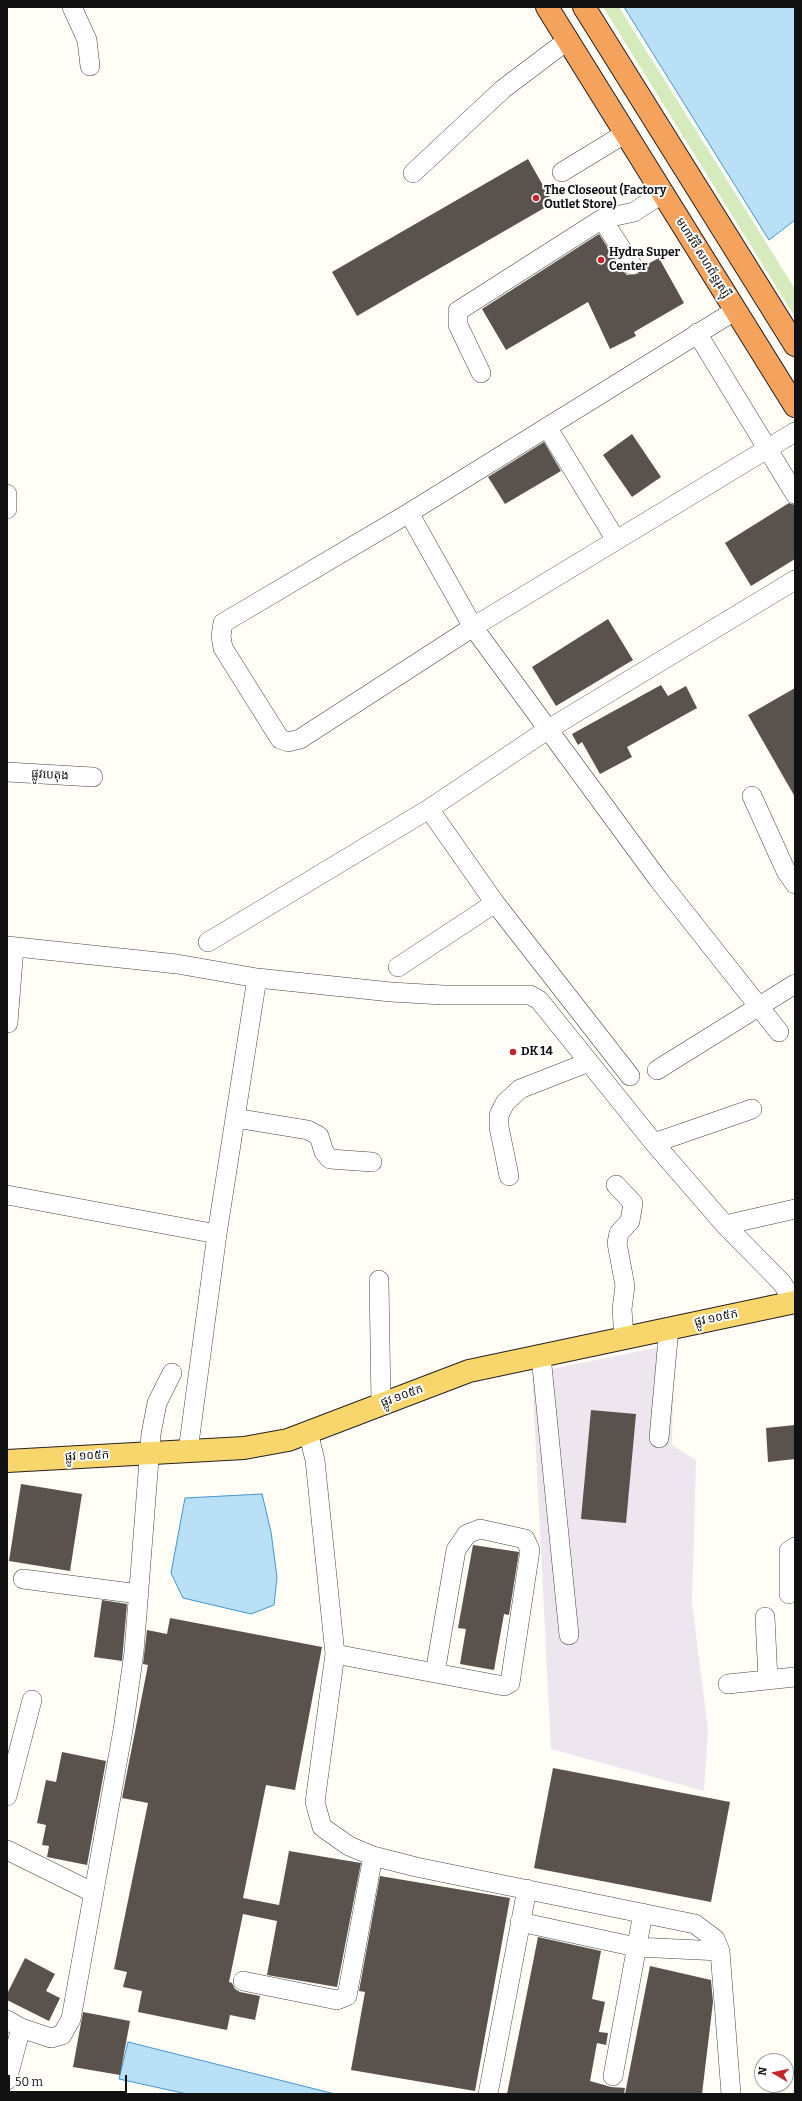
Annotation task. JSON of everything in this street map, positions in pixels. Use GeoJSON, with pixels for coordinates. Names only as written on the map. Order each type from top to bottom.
{"type":"FeatureCollection","features":[{"type":"Feature","properties":{"kind":"highway","name":"មហាវិថី សហព័ន្ធរុស្ស៊ី"},"geometry":{"type":"LineString","coordinates":[[547,7],[795,406]]}},
{"type":"Feature","properties":{"kind":"highway"},"geometry":{"type":"LineString","coordinates":[[584,7],[795,346]]}},
{"type":"Feature","properties":{"kind":"main road","name":"ផ្លូវ ១០៥ក"},"geometry":{"type":"LineString","coordinates":[[7,1461],[244,1448],[288,1440],[381,1403],[469,1371],[795,1302]]}},
{"type":"Feature","properties":{"kind":"street"},"geometry":{"type":"LineString","coordinates":[[72,7],[87,40],[90,66]]}},
{"type":"Feature","properties":{"kind":"street"},"geometry":{"type":"LineString","coordinates":[[413,173],[503,89],[568,40]]}},
{"type":"Feature","properties":{"kind":"street"},"geometry":{"type":"LineString","coordinates":[[562,172],[626,133]]}},
{"type":"Feature","properties":{"kind":"street"},"geometry":{"type":"LineString","coordinates":[[481,373],[458,325],[458,311],[602,218],[634,212],[663,193]]}},
{"type":"Feature","properties":{"kind":"street"},"geometry":{"type":"LineString","coordinates":[[602,218],[632,265]]}},
{"type":"Feature","properties":{"kind":"street"},"geometry":{"type":"LineString","coordinates":[[736,310],[408,513],[224,623],[221,636],[223,648],[280,739],[288,742],[300,740],[473,628],[795,432]]}},
{"type":"Feature","properties":{"kind":"street"},"geometry":{"type":"LineString","coordinates":[[698,333],[795,494]]}},
{"type":"Feature","properties":{"kind":"street"},"geometry":{"type":"LineString","coordinates":[[547,426],[616,540]]}},
{"type":"Feature","properties":{"kind":"street"},"geometry":{"type":"LineString","coordinates":[[7,494],[7,509]]}},
{"type":"Feature","properties":{"kind":"street"},"geometry":{"type":"LineString","coordinates":[[408,513],[473,628],[658,880],[779,1032]]}},
{"type":"Feature","properties":{"kind":"street"},"geometry":{"type":"LineString","coordinates":[[208,942],[429,810],[547,730],[795,580]]}},
{"type":"Feature","properties":{"kind":"street","name":"ផ្លូវបេតុង"},"geometry":{"type":"LineString","coordinates":[[7,772],[93,777]]}},
{"type":"Feature","properties":{"kind":"street"},"geometry":{"type":"LineString","coordinates":[[752,796],[786,871],[795,884]]}},
{"type":"Feature","properties":{"kind":"street"},"geometry":{"type":"LineString","coordinates":[[429,810],[495,903],[630,1076]]}},
{"type":"Feature","properties":{"kind":"street"},"geometry":{"type":"LineString","coordinates":[[398,967],[495,903]]}},
{"type":"Feature","properties":{"kind":"street"},"geometry":{"type":"LineString","coordinates":[[8,1023],[10,946],[177,964],[257,978],[443,995],[530,996],[539,1000],[654,1143],[725,1225],[782,1283],[795,1302]]}},
{"type":"Feature","properties":{"kind":"street"},"geometry":{"type":"LineString","coordinates":[[188,1451],[217,1234],[257,978]]}},
{"type":"Feature","properties":{"kind":"street"},"geometry":{"type":"LineString","coordinates":[[657,1070],[795,984]]}},
{"type":"Feature","properties":{"kind":"street"},"geometry":{"type":"LineString","coordinates":[[509,1176],[499,1127],[499,1115],[504,1103],[520,1089],[589,1062]]}},
{"type":"Feature","properties":{"kind":"street"},"geometry":{"type":"LineString","coordinates":[[654,1143],[752,1109]]}},
{"type":"Feature","properties":{"kind":"street"},"geometry":{"type":"LineString","coordinates":[[235,1118],[308,1130],[319,1136],[324,1152],[330,1159],[372,1162]]}},
{"type":"Feature","properties":{"kind":"street"},"geometry":{"type":"LineString","coordinates":[[616,1186],[633,1203],[630,1221],[620,1233],[617,1243],[625,1286],[622,1309],[624,1338]]}},
{"type":"Feature","properties":{"kind":"street"},"geometry":{"type":"LineString","coordinates":[[7,1195],[217,1234]]}},
{"type":"Feature","properties":{"kind":"street"},"geometry":{"type":"LineString","coordinates":[[725,1225],[795,1209]]}},
{"type":"Feature","properties":{"kind":"street"},"geometry":{"type":"LineString","coordinates":[[379,1280],[381,1403]]}},
{"type":"Feature","properties":{"kind":"street"},"geometry":{"type":"LineString","coordinates":[[658,1438],[669,1328]]}},
{"type":"Feature","properties":{"kind":"street"},"geometry":{"type":"LineString","coordinates":[[541,1356],[569,1635]]}},
{"type":"Feature","properties":{"kind":"street"},"geometry":{"type":"LineString","coordinates":[[7,2080],[14,2024],[52,2038],[62,2035],[71,2019],[123,1730],[134,1652],[149,1453],[157,1403],[172,1373]]}},
{"type":"Feature","properties":{"kind":"street"},"geometry":{"type":"LineString","coordinates":[[308,1432],[315,1460],[336,1654],[315,1802],[322,1827],[349,1846],[373,1856],[416,1867],[643,1912],[695,1924],[715,1939],[720,1951],[731,2094]]}},
{"type":"Feature","properties":{"kind":"street"},"geometry":{"type":"LineString","coordinates":[[336,1654],[435,1673],[504,1686],[510,1683],[530,1550],[525,1539],[480,1529],[467,1534],[456,1550],[435,1673]]}},
{"type":"Feature","properties":{"kind":"street"},"geometry":{"type":"LineString","coordinates":[[789,1594],[789,1551],[795,1547]]}},
{"type":"Feature","properties":{"kind":"street"},"geometry":{"type":"LineString","coordinates":[[23,1579],[138,1594]]}},
{"type":"Feature","properties":{"kind":"street"},"geometry":{"type":"LineString","coordinates":[[765,1617],[768,1680]]}},
{"type":"Feature","properties":{"kind":"street"},"geometry":{"type":"LineString","coordinates":[[728,1684],[795,1677]]}},
{"type":"Feature","properties":{"kind":"street"},"geometry":{"type":"LineString","coordinates":[[7,1796],[32,1700]]}},
{"type":"Feature","properties":{"kind":"street"},"geometry":{"type":"LineString","coordinates":[[7,1850],[94,1893]]}},
{"type":"Feature","properties":{"kind":"street"},"geometry":{"type":"LineString","coordinates":[[243,1981],[337,2000],[347,1996],[373,1856]]}},
{"type":"Feature","properties":{"kind":"street"},"geometry":{"type":"LineString","coordinates":[[488,2094],[527,1889]]}},
{"type":"Feature","properties":{"kind":"street"},"geometry":{"type":"LineString","coordinates":[[614,2076],[643,1912]]}},
{"type":"Feature","properties":{"kind":"street"},"geometry":{"type":"LineString","coordinates":[[520,1922],[636,1947],[720,1951]]}},
{"type":"Feature","properties":{"kind":"shaded area"},"geometry":{"type":"Polygon","coordinates":[[[674,1344],[672,1445],[696,1460],[692,1603],[708,1730],[704,1791],[551,1749],[532,1373],[674,1344]]]}},
{"type":"Feature","properties":{"kind":"green space"},"geometry":{"type":"Polygon","coordinates":[[[603,7],[619,7],[795,289],[795,317],[603,7]]]}},
{"type":"Feature","properties":{"kind":"water"},"geometry":{"type":"Polygon","coordinates":[[[624,7],[795,7],[795,220],[769,240],[624,7]]]}},
{"type":"Feature","properties":{"kind":"water"},"geometry":{"type":"Polygon","coordinates":[[[262,1494],[271,1532],[277,1577],[274,1605],[251,1614],[183,1598],[171,1573],[185,1498],[262,1494]]]}},
{"type":"Feature","properties":{"kind":"water"},"geometry":{"type":"Polygon","coordinates":[[[128,2042],[335,2094],[187,2094],[119,2079],[128,2042]]]}},
{"type":"Feature","properties":{"kind":"building"},"geometry":{"type":"Polygon","coordinates":[[[528,159],[553,203],[357,316],[332,272],[528,159]]]}},
{"type":"Feature","properties":{"kind":"building"},"geometry":{"type":"Polygon","coordinates":[[[599,234],[627,275],[638,274],[642,267],[659,258],[684,303],[634,332],[636,336],[610,349],[588,302],[506,350],[482,309],[599,234]]]}},
{"type":"Feature","properties":{"kind":"building"},"geometry":{"type":"Polygon","coordinates":[[[632,434],[661,477],[632,497],[603,455],[632,434]]]}},
{"type":"Feature","properties":{"kind":"building"},"geometry":{"type":"Polygon","coordinates":[[[544,442],[561,471],[505,504],[488,477],[544,442]]]}},
{"type":"Feature","properties":{"kind":"building"},"geometry":{"type":"Polygon","coordinates":[[[789,503],[795,505],[795,559],[751,586],[725,543],[789,503]]]}},
{"type":"Feature","properties":{"kind":"building"},"geometry":{"type":"Polygon","coordinates":[[[608,619],[633,660],[556,706],[532,667],[608,619]]]}},
{"type":"Feature","properties":{"kind":"building"},"geometry":{"type":"Polygon","coordinates":[[[661,685],[668,696],[686,686],[697,708],[627,747],[632,757],[600,774],[582,742],[578,745],[572,734],[661,685]]]}},
{"type":"Feature","properties":{"kind":"building"},"geometry":{"type":"Polygon","coordinates":[[[795,688],[795,797],[748,715],[795,688]]]}},
{"type":"Feature","properties":{"kind":"building"},"geometry":{"type":"Polygon","coordinates":[[[591,1410],[636,1414],[626,1523],[581,1519],[591,1410]]]}},
{"type":"Feature","properties":{"kind":"building"},"geometry":{"type":"Polygon","coordinates":[[[795,1425],[795,1459],[768,1462],[766,1428],[795,1425]]]}},
{"type":"Feature","properties":{"kind":"building"},"geometry":{"type":"Polygon","coordinates":[[[21,1484],[82,1494],[70,1571],[9,1561],[21,1484]]]}},
{"type":"Feature","properties":{"kind":"building"},"geometry":{"type":"Polygon","coordinates":[[[473,1545],[519,1552],[509,1615],[504,1614],[494,1670],[460,1664],[466,1629],[458,1628],[473,1545]]]}},
{"type":"Feature","properties":{"kind":"building"},"geometry":{"type":"Polygon","coordinates":[[[102,1600],[127,1604],[122,1661],[94,1657],[102,1600]]]}},
{"type":"Feature","properties":{"kind":"building"},"geometry":{"type":"Polygon","coordinates":[[[170,1618],[322,1647],[295,1790],[266,1785],[243,1898],[279,1905],[289,1851],[361,1863],[337,1987],[267,1975],[277,1921],[243,1914],[229,1982],[232,1983],[235,1989],[240,1992],[260,1996],[255,2020],[230,2015],[227,2030],[138,2012],[142,1991],[123,1987],[127,1972],[114,1969],[148,1803],[122,1798],[148,1665],[143,1664],[147,1630],[167,1634],[170,1618]]]}},
{"type":"Feature","properties":{"kind":"building"},"geometry":{"type":"Polygon","coordinates":[[[62,1752],[106,1761],[87,1865],[47,1857],[49,1846],[42,1845],[46,1825],[37,1823],[46,1780],[56,1782],[62,1752]]]}},
{"type":"Feature","properties":{"kind":"building"},"geometry":{"type":"Polygon","coordinates":[[[553,1768],[730,1802],[711,1902],[534,1868],[553,1768]]]}},
{"type":"Feature","properties":{"kind":"building"},"geometry":{"type":"Polygon","coordinates":[[[380,1876],[510,1898],[475,2091],[351,2070],[365,1992],[359,1991],[380,1876]]]}},
{"type":"Feature","properties":{"kind":"building"},"geometry":{"type":"Polygon","coordinates":[[[538,1937],[601,1951],[592,1999],[605,2002],[599,2032],[608,2033],[606,2045],[597,2043],[590,2081],[611,2087],[625,2088],[624,2094],[507,2094],[538,1937]]]}},
{"type":"Feature","properties":{"kind":"building"},"geometry":{"type":"Polygon","coordinates":[[[25,1958],[55,1974],[46,1991],[60,1998],[49,2021],[7,2000],[7,1994],[25,1958]]]}},
{"type":"Feature","properties":{"kind":"building"},"geometry":{"type":"Polygon","coordinates":[[[650,1966],[711,1980],[713,2002],[702,2094],[625,2094],[650,1966]]]}},
{"type":"Feature","properties":{"kind":"building"},"geometry":{"type":"Polygon","coordinates":[[[83,2012],[130,2021],[120,2075],[73,2067],[83,2012]]]}},
{"type":"Feature","properties":{"kind":"place","name":"The Closeout (Factory Outlet Store)"},"geometry":{"type":"Point","coordinates":[536,198]}},
{"type":"Feature","properties":{"kind":"place","name":"Hydra Super Center"},"geometry":{"type":"Point","coordinates":[601,260]}},
{"type":"Feature","properties":{"kind":"place","name":"DK 14"},"geometry":{"type":"Point","coordinates":[513,1052]}}]}
